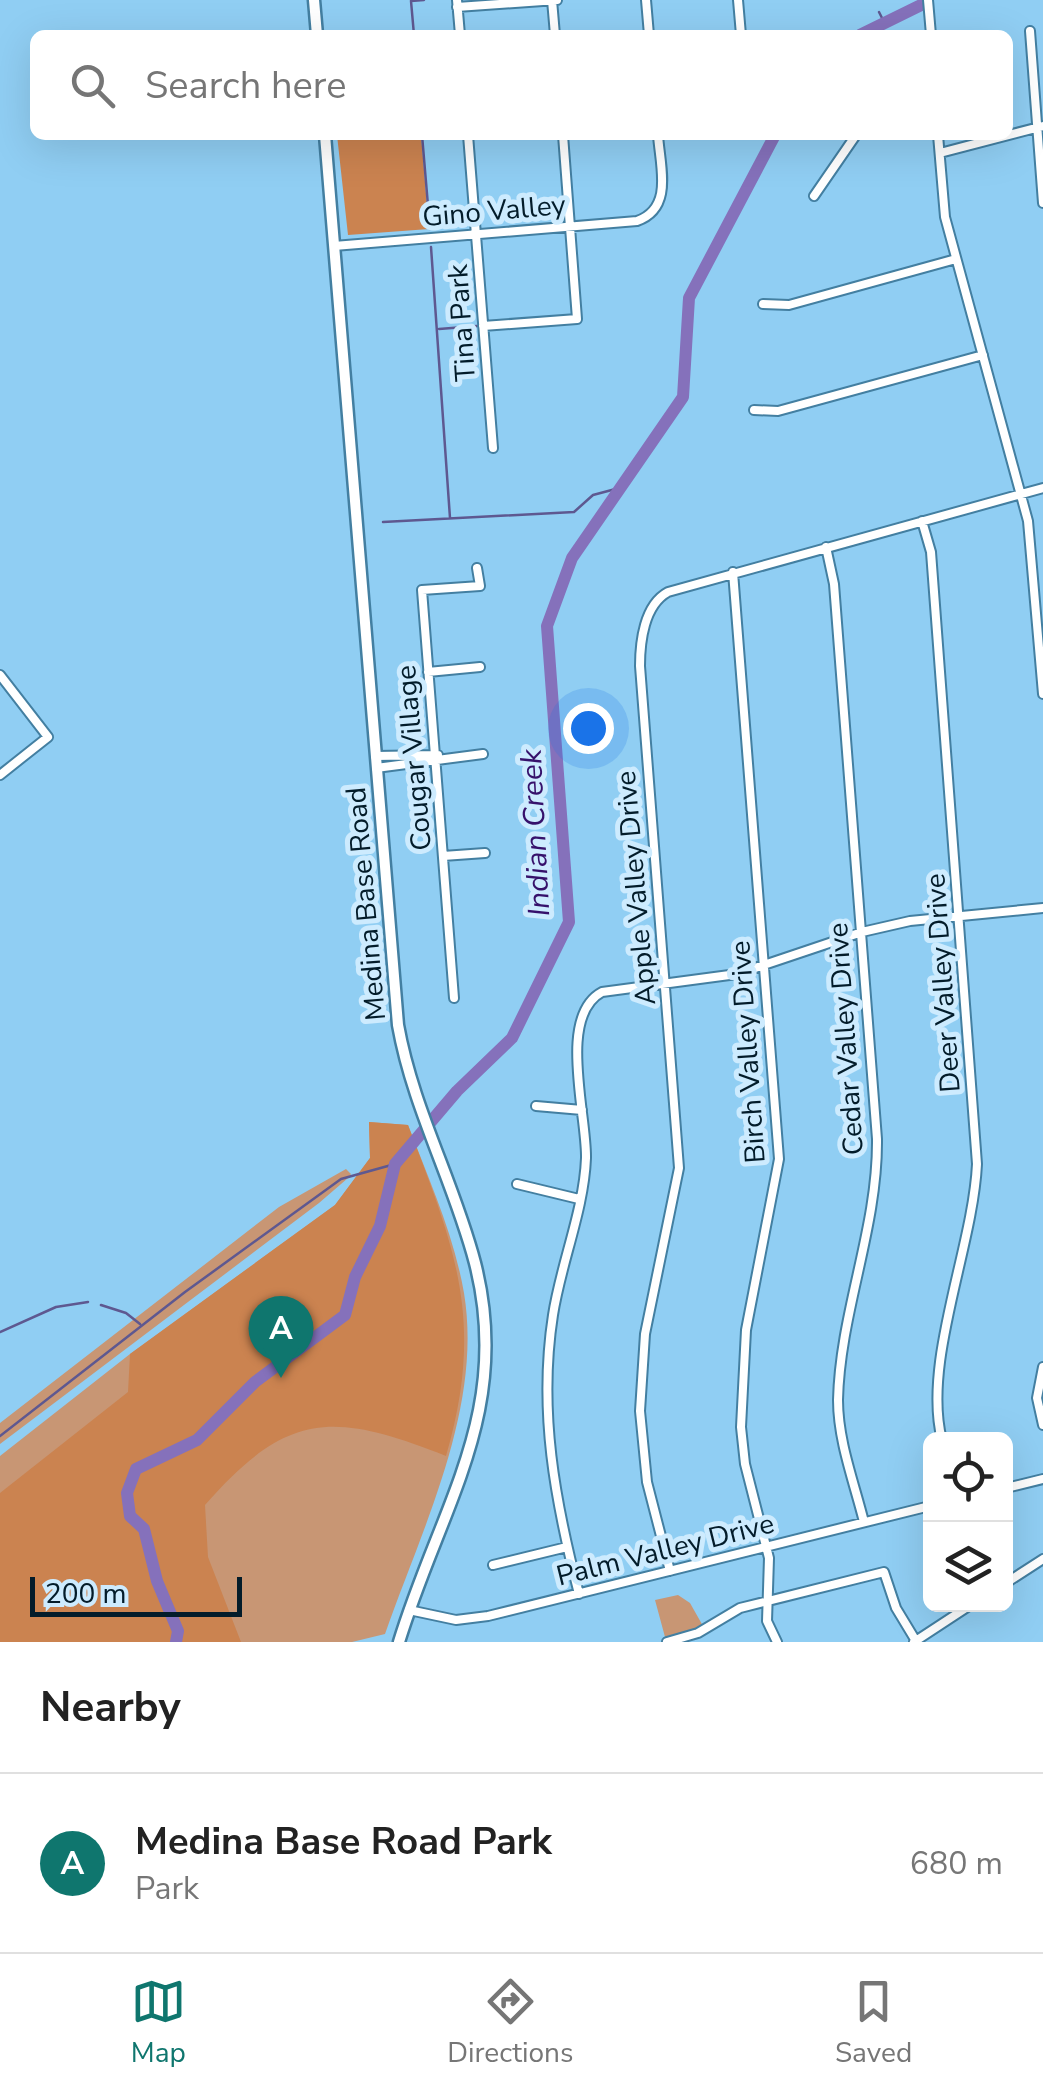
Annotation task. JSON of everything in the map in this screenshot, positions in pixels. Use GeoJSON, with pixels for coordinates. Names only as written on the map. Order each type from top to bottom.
{"type":"FeatureCollection","features":[{"type":"Feature","properties":{"kind":"street"},"geometry":{"type":"LineString","coordinates":[[314,0],[317,30]]}},
{"type":"Feature","properties":{"kind":"street"},"geometry":{"type":"LineString","coordinates":[[460,30],[457,4],[554,0],[554,30]]}},
{"type":"Feature","properties":{"kind":"street"},"geometry":{"type":"LineString","coordinates":[[646,0],[649,30]]}},
{"type":"Feature","properties":{"kind":"street"},"geometry":{"type":"LineString","coordinates":[[738,0],[741,30]]}},
{"type":"Feature","properties":{"kind":"street"},"geometry":{"type":"LineString","coordinates":[[928,0],[930,30]]}},
{"type":"Feature","properties":{"kind":"street"},"geometry":{"type":"LineString","coordinates":[[1030,30],[1043,203]]}},
{"type":"Feature","properties":{"kind":"street"},"geometry":{"type":"LineString","coordinates":[[1013,134],[1040,127]]}},
{"type":"Feature","properties":{"kind":"street","name":"Medina Base Road"},"geometry":{"type":"LineString","coordinates":[[325,140],[398,1025],[420,1116],[474,1262],[484,1311],[486,1371],[468,1464],[399,1642]]}},
{"type":"Feature","properties":{"kind":"street","name":"Tina Park"},"geometry":{"type":"LineString","coordinates":[[468,140],[493,448]]}},
{"type":"Feature","properties":{"kind":"street"},"geometry":{"type":"LineString","coordinates":[[483,326],[577,319],[562,140]]}},
{"type":"Feature","properties":{"kind":"street","name":"Gino Valley"},"geometry":{"type":"LineString","coordinates":[[334,246],[636,221],[654,212],[662,189],[658,140]]}},
{"type":"Feature","properties":{"kind":"street"},"geometry":{"type":"LineString","coordinates":[[814,196],[853,140]]}},
{"type":"Feature","properties":{"kind":"street"},"geometry":{"type":"LineString","coordinates":[[939,140],[945,218],[1030,527],[1043,694]]}},
{"type":"Feature","properties":{"kind":"street"},"geometry":{"type":"LineString","coordinates":[[940,153],[990,140]]}},
{"type":"Feature","properties":{"kind":"street"},"geometry":{"type":"LineString","coordinates":[[763,304],[789,305],[956,259]]}},
{"type":"Feature","properties":{"kind":"street"},"geometry":{"type":"LineString","coordinates":[[754,410],[778,411],[983,355]]}},
{"type":"Feature","properties":{"kind":"street","name":"Apple Valley Drive"},"geometry":{"type":"LineString","coordinates":[[670,1571],[647,1482],[640,1410],[648,1314],[679,1168],[640,649],[660,596],[733,572],[1043,488]]}},
{"type":"Feature","properties":{"kind":"street","name":"Deer Valley Drive"},"geometry":{"type":"LineString","coordinates":[[922,522],[930,552],[977,1164],[974,1210],[938,1381],[941,1432]]}},
{"type":"Feature","properties":{"kind":"street","name":"Cedar Valley Drive"},"geometry":{"type":"LineString","coordinates":[[826,547],[834,584],[878,1178],[841,1368],[838,1413],[864,1522]]}},
{"type":"Feature","properties":{"kind":"street","name":"Cougar Village"},"geometry":{"type":"LineString","coordinates":[[454,998],[422,590],[480,586],[477,568]]}},
{"type":"Feature","properties":{"kind":"street","name":"Birch Valley Drive"},"geometry":{"type":"LineString","coordinates":[[733,572],[778,1177],[746,1330],[740,1383],[745,1464],[767,1546],[766,1602],[777,1642]]}},
{"type":"Feature","properties":{"kind":"street"},"geometry":{"type":"LineString","coordinates":[[428,672],[480,667]]}},
{"type":"Feature","properties":{"kind":"street"},"geometry":{"type":"LineString","coordinates":[[0,675],[48,737],[0,775]]}},
{"type":"Feature","properties":{"kind":"street"},"geometry":{"type":"LineString","coordinates":[[376,762],[482,754]]}},
{"type":"Feature","properties":{"kind":"street"},"geometry":{"type":"LineString","coordinates":[[443,856],[485,853]]}},
{"type":"Feature","properties":{"kind":"street"},"geometry":{"type":"LineString","coordinates":[[578,1594],[551,1470],[548,1366],[553,1312],[586,1160],[578,1039],[586,1005],[602,992],[764,967],[862,932],[960,915],[1043,908]]}},
{"type":"Feature","properties":{"kind":"street"},"geometry":{"type":"LineString","coordinates":[[536,1106],[582,1110]]}},
{"type":"Feature","properties":{"kind":"street"},"geometry":{"type":"LineString","coordinates":[[518,1184],[578,1199]]}},
{"type":"Feature","properties":{"kind":"street"},"geometry":{"type":"LineString","coordinates":[[1043,1367],[1038,1398],[1043,1425]]}},
{"type":"Feature","properties":{"kind":"street"},"geometry":{"type":"LineString","coordinates":[[1013,1486],[1043,1479]]}},
{"type":"Feature","properties":{"kind":"street","name":"Palm Valley Drive"},"geometry":{"type":"LineString","coordinates":[[409,1610],[465,1620],[923,1508]]}},
{"type":"Feature","properties":{"kind":"street"},"geometry":{"type":"LineString","coordinates":[[493,1565],[567,1547]]}},
{"type":"Feature","properties":{"kind":"street"},"geometry":{"type":"LineString","coordinates":[[1013,1578],[1043,1559]]}},
{"type":"Feature","properties":{"kind":"street"},"geometry":{"type":"LineString","coordinates":[[667,1642],[698,1633],[740,1608],[884,1572],[896,1608],[915,1641],[960,1612]]}},
{"type":"Feature","properties":{"kind":"shaded area"},"geometry":{"type":"Polygon","coordinates":[[[338,140],[421,140],[429,229],[348,235],[338,140]]]}},
{"type":"Feature","properties":{"kind":"shaded area"},"geometry":{"type":"Polygon","coordinates":[[[369,1122],[408,1125],[454,1250],[468,1336],[465,1380],[446,1467],[385,1634],[352,1642],[0,1642],[0,1456],[130,1354],[335,1205],[370,1158],[369,1122]]]}},
{"type":"Feature","properties":{"kind":"shaded area"},"geometry":{"type":"Polygon","coordinates":[[[369,1122],[408,1125],[440,1211],[460,1287],[463,1365],[446,1456],[373,1432],[315,1428],[288,1436],[235,1474],[205,1505],[208,1557],[241,1642],[0,1642],[0,1493],[128,1392],[130,1354],[335,1205],[370,1158],[369,1122]]]}},
{"type":"Feature","properties":{"kind":"shaded area"},"geometry":{"type":"Polygon","coordinates":[[[346,1169],[351,1174],[348,1178],[319,1203],[0,1444],[0,1423],[279,1207],[346,1169]]]}},
{"type":"Feature","properties":{"kind":"shaded area"},"geometry":{"type":"Polygon","coordinates":[[[678,1595],[690,1603],[703,1626],[665,1637],[655,1600],[678,1595]]]}},
{"type":"Feature","properties":{"kind":"waterway"},"geometry":{"type":"LineString","coordinates":[[411,1],[424,0]]}},
{"type":"Feature","properties":{"kind":"waterway"},"geometry":{"type":"LineString","coordinates":[[411,1],[414,30]]}},
{"type":"Feature","properties":{"kind":"waterway","name":"Indian Creek"},"geometry":{"type":"LineString","coordinates":[[870,30],[923,4]]}},
{"type":"Feature","properties":{"kind":"waterway"},"geometry":{"type":"LineString","coordinates":[[879,12],[883,20]]}},
{"type":"Feature","properties":{"kind":"waterway"},"geometry":{"type":"LineString","coordinates":[[422,140],[430,229]]}},
{"type":"Feature","properties":{"kind":"waterway","name":"Indian Creek"},"geometry":{"type":"LineString","coordinates":[[176,1642],[178,1631],[157,1581],[144,1529],[130,1516],[127,1493],[136,1469],[197,1440],[255,1382],[345,1315],[355,1277],[380,1226],[395,1164],[457,1091],[512,1038],[569,922],[547,626],[572,558],[683,397],[689,298],[772,140]]}},
{"type":"Feature","properties":{"kind":"waterway"},"geometry":{"type":"LineString","coordinates":[[431,247],[450,518]]}},
{"type":"Feature","properties":{"kind":"waterway"},"geometry":{"type":"LineString","coordinates":[[439,329],[477,326]]}},
{"type":"Feature","properties":{"kind":"waterway"},"geometry":{"type":"LineString","coordinates":[[383,522],[574,512],[593,495],[623,487]]}},
{"type":"Feature","properties":{"kind":"waterway"},"geometry":{"type":"LineString","coordinates":[[0,1436],[185,1292],[341,1179],[395,1164]]}},
{"type":"Feature","properties":{"kind":"waterway"},"geometry":{"type":"LineString","coordinates":[[0,1332],[56,1307],[88,1302]]}},
{"type":"Feature","properties":{"kind":"waterway"},"geometry":{"type":"LineString","coordinates":[[101,1305],[126,1313],[140,1324]]}},
{"type":"Feature","properties":{"kind":"place","name":"Medina Base Road Park"},"geometry":{"type":"Point","coordinates":[281,1378]}}]}
